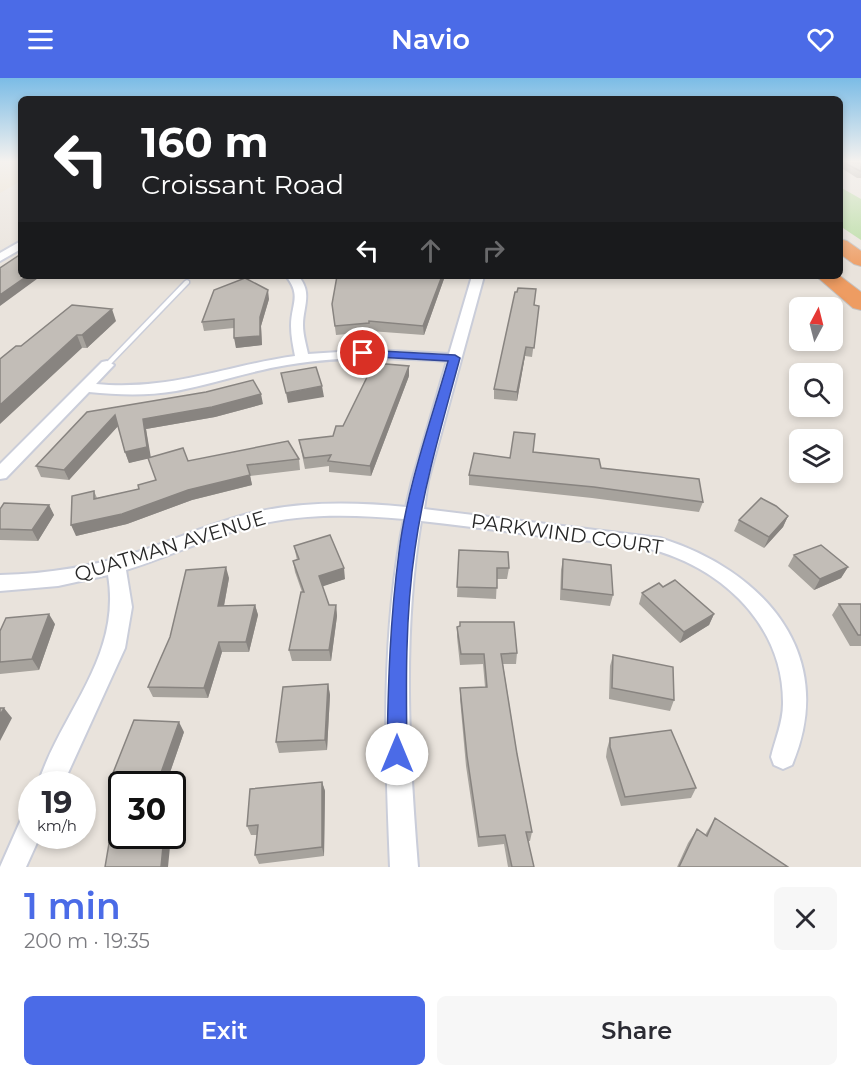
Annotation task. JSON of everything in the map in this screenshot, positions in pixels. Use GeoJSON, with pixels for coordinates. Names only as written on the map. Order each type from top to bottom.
{"type":"FeatureCollection","features":[{"type":"Feature","properties":{"kind":"highway"},"geometry":{"type":"LineString","coordinates":[[843,247],[861,260]]}},
{"type":"Feature","properties":{"kind":"highway"},"geometry":{"type":"LineString","coordinates":[[831,279],[861,303]]}},
{"type":"Feature","properties":{"kind":"street"},"geometry":{"type":"LineString","coordinates":[[0,258],[18,246]]}},
{"type":"Feature","properties":{"kind":"street"},"geometry":{"type":"LineString","coordinates":[[295,279],[303,293],[297,325],[302,359]]}},
{"type":"Feature","properties":{"kind":"street"},"geometry":{"type":"LineString","coordinates":[[404,867],[397,754],[397,669],[401,605],[412,514],[477,279]]}},
{"type":"Feature","properties":{"kind":"street"},"geometry":{"type":"LineString","coordinates":[[86,387],[114,390],[160,389],[302,359],[363,353],[455,358]]}},
{"type":"Feature","properties":{"kind":"street"},"geometry":{"type":"LineString","coordinates":[[0,474],[107,365]]}},
{"type":"Feature","properties":{"kind":"street","name":"QUATMAN AVENUE"},"geometry":{"type":"LineString","coordinates":[[0,583],[48,581],[116,566],[259,517],[356,509],[412,514]]}},
{"type":"Feature","properties":{"kind":"street","name":"PARKWIND COURT"},"geometry":{"type":"LineString","coordinates":[[412,514],[640,542],[686,552],[709,564],[753,597],[769,616],[780,635],[791,677],[795,705],[783,757]]}},
{"type":"Feature","properties":{"kind":"street"},"geometry":{"type":"LineString","coordinates":[[56,771],[117,637],[123,604],[116,566]]}},
{"type":"Feature","properties":{"kind":"street"},"geometry":{"type":"LineString","coordinates":[[12,867],[20,849]]}},
{"type":"Feature","properties":{"kind":"lane"},"geometry":{"type":"LineString","coordinates":[[107,365],[187,282]]}},
{"type":"Feature","properties":{"kind":"green space"},"geometry":{"type":"Polygon","coordinates":[[[843,199],[861,199],[861,240],[843,228],[843,199]]]}},
{"type":"Feature","properties":{"kind":"building"},"geometry":{"type":"Polygon","coordinates":[[[18,256],[18,279],[23,279],[0,295],[0,268],[18,256]]]}},
{"type":"Feature","properties":{"kind":"building"},"geometry":{"type":"Polygon","coordinates":[[[247,279],[268,290],[260,317],[260,336],[234,338],[234,319],[202,322],[214,290],[247,279]]]}},
{"type":"Feature","properties":{"kind":"building"},"geometry":{"type":"Polygon","coordinates":[[[336,279],[441,279],[423,326],[369,321],[369,323],[335,326],[332,304],[336,279]]]}},
{"type":"Feature","properties":{"kind":"building"},"geometry":{"type":"Polygon","coordinates":[[[518,288],[536,289],[534,305],[539,306],[534,348],[526,347],[517,392],[494,389],[515,292],[518,288]]]}},
{"type":"Feature","properties":{"kind":"building"},"geometry":{"type":"Polygon","coordinates":[[[72,305],[112,309],[82,335],[77,335],[0,405],[0,359],[16,346],[21,346],[72,305]]]}},
{"type":"Feature","properties":{"kind":"building"},"geometry":{"type":"Polygon","coordinates":[[[374,363],[409,366],[370,466],[328,461],[331,455],[304,458],[299,440],[333,436],[336,426],[343,426],[374,363]]]}},
{"type":"Feature","properties":{"kind":"building"},"geometry":{"type":"Polygon","coordinates":[[[316,367],[322,386],[286,393],[281,373],[316,367]]]}},
{"type":"Feature","properties":{"kind":"building"},"geometry":{"type":"Polygon","coordinates":[[[253,380],[261,394],[212,407],[143,419],[147,447],[125,452],[115,415],[64,470],[36,466],[87,412],[206,392],[253,380]]]}},
{"type":"Feature","properties":{"kind":"building"},"geometry":{"type":"Polygon","coordinates":[[[514,432],[535,434],[533,452],[599,459],[601,468],[699,479],[703,502],[594,487],[469,475],[474,453],[510,458],[514,432]]]}},
{"type":"Feature","properties":{"kind":"building"},"geometry":{"type":"Polygon","coordinates":[[[288,441],[299,459],[247,465],[250,475],[188,490],[122,514],[71,525],[72,496],[94,491],[94,499],[139,489],[138,485],[156,480],[148,458],[183,448],[188,461],[288,441]]]}},
{"type":"Feature","properties":{"kind":"building"},"geometry":{"type":"Polygon","coordinates":[[[761,498],[788,516],[769,537],[739,520],[761,498]]]}},
{"type":"Feature","properties":{"kind":"building"},"geometry":{"type":"Polygon","coordinates":[[[4,503],[49,505],[32,530],[0,529],[0,509],[4,503]]]}},
{"type":"Feature","properties":{"kind":"building"},"geometry":{"type":"Polygon","coordinates":[[[330,535],[344,568],[319,576],[329,605],[336,605],[329,650],[289,650],[301,592],[304,592],[293,561],[299,559],[294,546],[330,535]]]}},
{"type":"Feature","properties":{"kind":"building"},"geometry":{"type":"Polygon","coordinates":[[[821,545],[848,567],[820,579],[794,555],[821,545]]]}},
{"type":"Feature","properties":{"kind":"building"},"geometry":{"type":"Polygon","coordinates":[[[459,550],[508,552],[509,568],[497,568],[497,588],[457,587],[459,550]]]}},
{"type":"Feature","properties":{"kind":"building"},"geometry":{"type":"Polygon","coordinates":[[[563,559],[611,565],[613,595],[562,589],[563,559]]]}},
{"type":"Feature","properties":{"kind":"building"},"geometry":{"type":"Polygon","coordinates":[[[226,567],[218,606],[255,605],[246,642],[219,642],[204,688],[148,687],[170,637],[186,570],[226,567]]]}},
{"type":"Feature","properties":{"kind":"building"},"geometry":{"type":"Polygon","coordinates":[[[675,580],[714,614],[684,632],[642,593],[659,583],[663,587],[675,580]]]}},
{"type":"Feature","properties":{"kind":"building"},"geometry":{"type":"Polygon","coordinates":[[[839,604],[861,604],[861,635],[858,635],[839,604]]]}},
{"type":"Feature","properties":{"kind":"building"},"geometry":{"type":"Polygon","coordinates":[[[49,614],[32,659],[0,662],[0,631],[6,618],[49,614]]]}},
{"type":"Feature","properties":{"kind":"building"},"geometry":{"type":"Polygon","coordinates":[[[460,622],[514,622],[517,653],[501,654],[532,832],[526,832],[534,867],[512,867],[505,835],[479,837],[460,688],[487,687],[484,654],[461,654],[457,627],[460,626],[460,622]]]}},
{"type":"Feature","properties":{"kind":"building"},"geometry":{"type":"Polygon","coordinates":[[[613,655],[673,667],[674,700],[612,688],[613,655]]]}},
{"type":"Feature","properties":{"kind":"building"},"geometry":{"type":"Polygon","coordinates":[[[328,684],[325,740],[276,742],[283,687],[328,684]]]}},
{"type":"Feature","properties":{"kind":"building"},"geometry":{"type":"Polygon","coordinates":[[[134,720],[179,722],[162,771],[114,771],[134,720]]]}},
{"type":"Feature","properties":{"kind":"building"},"geometry":{"type":"Polygon","coordinates":[[[671,730],[696,788],[625,797],[610,747],[610,738],[671,730]]]}},
{"type":"Feature","properties":{"kind":"building"},"geometry":{"type":"Polygon","coordinates":[[[322,782],[322,847],[255,855],[258,825],[247,826],[250,789],[322,782]]]}},
{"type":"Feature","properties":{"kind":"building"},"geometry":{"type":"Polygon","coordinates":[[[715,818],[788,867],[679,867],[697,829],[707,836],[715,818]]]}},
{"type":"Feature","properties":{"kind":"building"},"geometry":{"type":"Polygon","coordinates":[[[108,849],[163,849],[161,867],[105,867],[108,849]]]}},
{"type":"Feature","properties":{"kind":"route"},"geometry":{"type":"LineString","coordinates":[[363,353],[455,358],[412,514],[401,605],[397,669],[397,754]]}}]}
